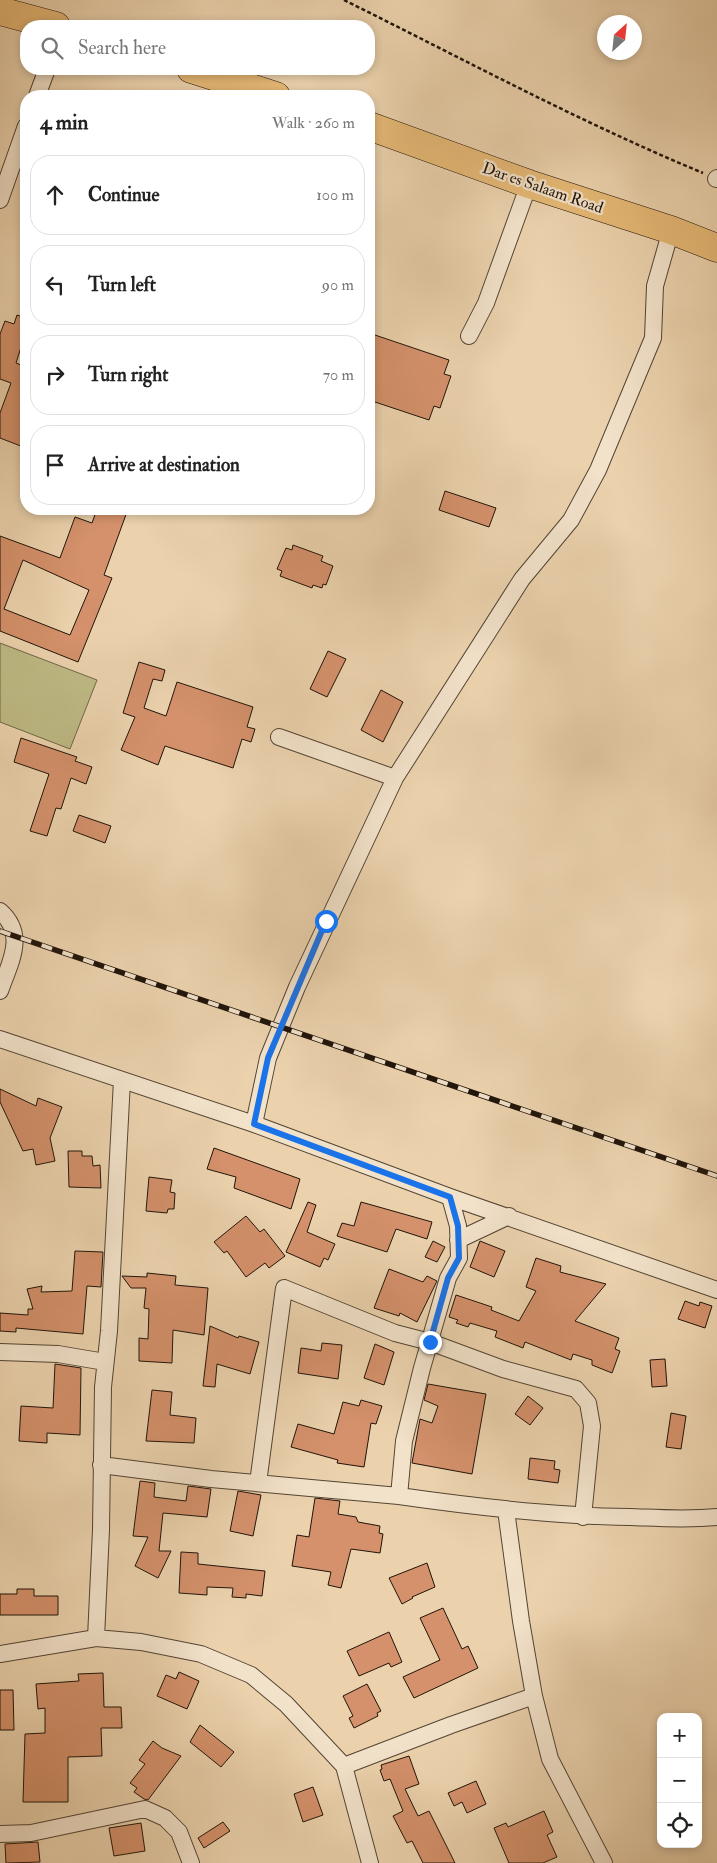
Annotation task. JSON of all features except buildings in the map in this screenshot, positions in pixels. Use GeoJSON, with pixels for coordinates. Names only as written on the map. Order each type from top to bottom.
{"type":"FeatureCollection","features":[{"type":"Feature","properties":{"kind":"highway"},"geometry":{"type":"LineString","coordinates":[[0,11],[34,20]]}},
{"type":"Feature","properties":{"kind":"highway"},"geometry":{"type":"LineString","coordinates":[[210,75],[257,90]]}},
{"type":"Feature","properties":{"kind":"highway","name":"Dar es Salaam Road"},"geometry":{"type":"LineString","coordinates":[[375,128],[529,184],[671,230],[717,248]]}},
{"type":"Feature","properties":{"kind":"street"},"geometry":{"type":"LineString","coordinates":[[39,90],[45,75]]}},
{"type":"Feature","properties":{"kind":"street"},"geometry":{"type":"LineString","coordinates":[[0,200],[20,143]]}},
{"type":"Feature","properties":{"kind":"street"},"geometry":{"type":"LineString","coordinates":[[469,336],[486,302],[529,184]]}},
{"type":"Feature","properties":{"kind":"street"},"geometry":{"type":"LineString","coordinates":[[254,1124],[268,1058],[296,987],[395,778],[522,580],[571,520],[598,470],[653,338],[655,286],[671,230]]}},
{"type":"Feature","properties":{"kind":"street"},"geometry":{"type":"LineString","coordinates":[[279,737],[395,778]]}},
{"type":"Feature","properties":{"kind":"street"},"geometry":{"type":"LineString","coordinates":[[0,911],[10,920],[16,936],[0,992]]}},
{"type":"Feature","properties":{"kind":"street"},"geometry":{"type":"LineString","coordinates":[[0,1039],[254,1124],[450,1197],[717,1290]]}},
{"type":"Feature","properties":{"kind":"street"},"geometry":{"type":"LineString","coordinates":[[96,1638],[101,1530],[104,1362],[109,1322],[122,1080]]}},
{"type":"Feature","properties":{"kind":"street"},"geometry":{"type":"LineString","coordinates":[[399,1496],[404,1441],[448,1278],[459,1258],[458,1226],[450,1197]]}},
{"type":"Feature","properties":{"kind":"street"},"geometry":{"type":"LineString","coordinates":[[458,1240],[509,1216]]}},
{"type":"Feature","properties":{"kind":"street"},"geometry":{"type":"LineString","coordinates":[[258,1484],[284,1288],[395,1333],[430,1342],[503,1369],[576,1389],[588,1403],[592,1426],[583,1517]]}},
{"type":"Feature","properties":{"kind":"street"},"geometry":{"type":"LineString","coordinates":[[0,1352],[58,1354],[104,1362]]}},
{"type":"Feature","properties":{"kind":"street"},"geometry":{"type":"LineString","coordinates":[[101,1465],[258,1484],[348,1490],[506,1510],[583,1517],[682,1520],[717,1517]]}},
{"type":"Feature","properties":{"kind":"street"},"geometry":{"type":"LineString","coordinates":[[506,1510],[521,1621],[534,1696],[550,1759],[604,1863]]}},
{"type":"Feature","properties":{"kind":"street"},"geometry":{"type":"LineString","coordinates":[[0,1654],[96,1638],[141,1642],[201,1654],[251,1675],[286,1704],[344,1766],[370,1863]]}},
{"type":"Feature","properties":{"kind":"street"},"geometry":{"type":"LineString","coordinates":[[344,1766],[534,1696]]}},
{"type":"Feature","properties":{"kind":"street"},"geometry":{"type":"LineString","coordinates":[[0,1834],[31,1833],[146,1810],[165,1818],[178,1832],[190,1863]]}},
{"type":"Feature","properties":{"kind":"path"},"geometry":{"type":"LineString","coordinates":[[344,0],[634,144],[717,178]]}},
{"type":"Feature","properties":{"kind":"shaded area"},"geometry":{"type":"Polygon","coordinates":[[[0,643],[97,680],[70,749],[0,722],[0,643]]]}},
{"type":"Feature","properties":{"kind":"railway"},"geometry":{"type":"LineString","coordinates":[[0,931],[717,1176]]}},
{"type":"Feature","properties":{"kind":"route"},"geometry":{"type":"LineString","coordinates":[[326,921],[296,987],[268,1058],[254,1124],[450,1197],[458,1226],[459,1258],[448,1278],[430,1342]]}}]}
